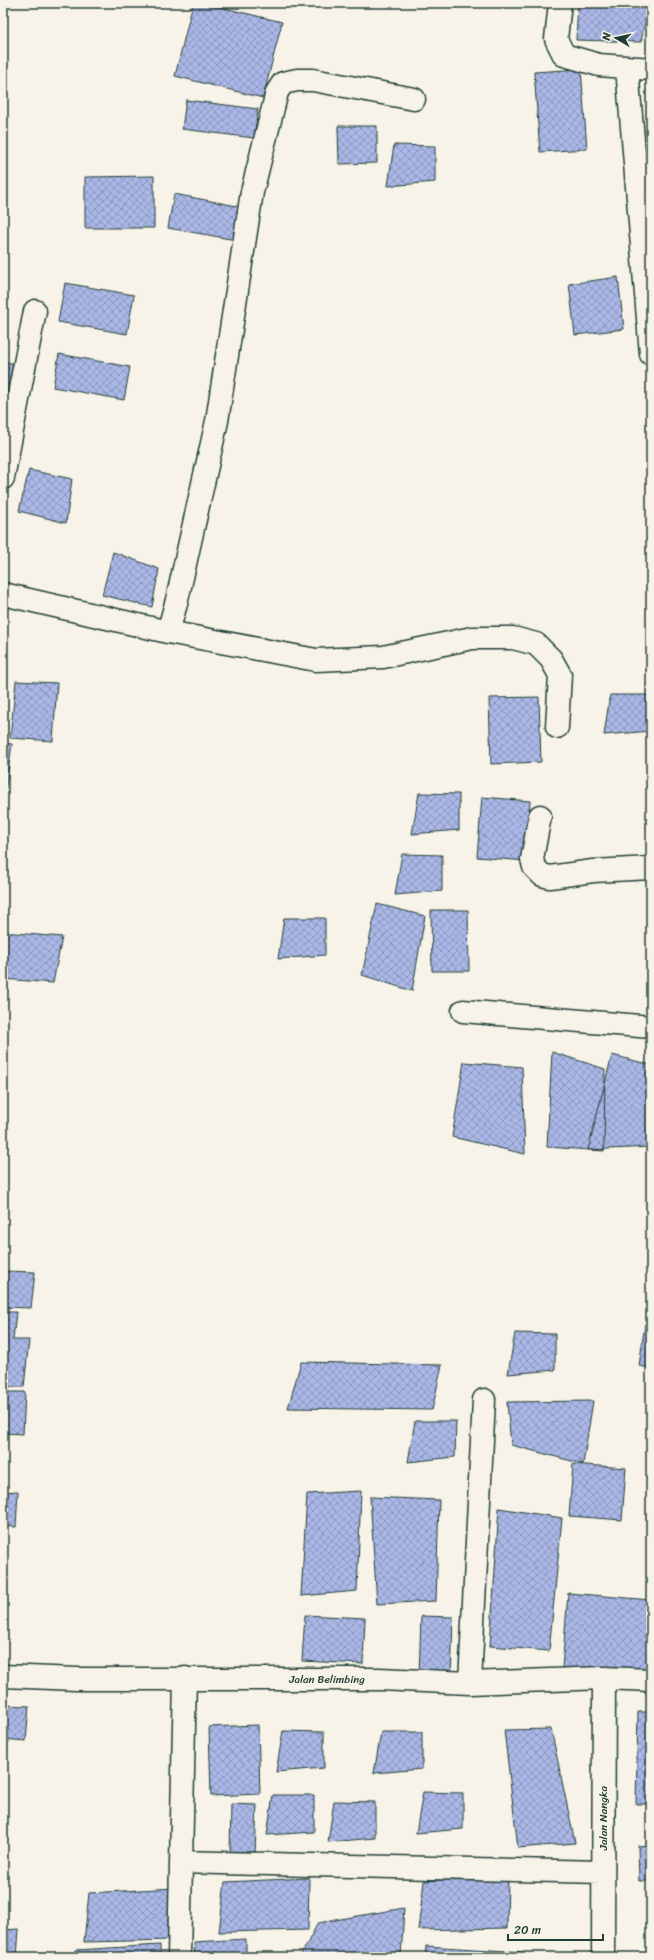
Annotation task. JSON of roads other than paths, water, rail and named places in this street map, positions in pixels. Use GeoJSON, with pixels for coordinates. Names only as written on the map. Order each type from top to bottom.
{"type":"FeatureCollection","features":[{"type":"Feature","properties":{"kind":"street"},"geometry":{"type":"LineString","coordinates":[[560,3],[556,38],[564,55],[599,65],[651,69]]}},
{"type":"Feature","properties":{"kind":"street"},"geometry":{"type":"LineString","coordinates":[[627,68],[651,354]]}},
{"type":"Feature","properties":{"kind":"street"},"geometry":{"type":"LineString","coordinates":[[168,632],[177,600],[218,421],[252,192],[276,92],[283,83],[298,80],[313,80],[414,99]]}},
{"type":"Feature","properties":{"kind":"street"},"geometry":{"type":"LineString","coordinates":[[3,478],[35,311]]}},
{"type":"Feature","properties":{"kind":"street"},"geometry":{"type":"LineString","coordinates":[[3,594],[168,632],[316,660],[383,657],[472,638],[519,639],[536,644],[551,659],[560,675],[557,727]]}},
{"type":"Feature","properties":{"kind":"street"},"geometry":{"type":"LineString","coordinates":[[540,816],[532,859],[534,867],[542,875],[550,877],[592,871],[651,868]]}},
{"type":"Feature","properties":{"kind":"street"},"geometry":{"type":"LineString","coordinates":[[463,1011],[651,1027]]}},
{"type":"Feature","properties":{"kind":"street"},"geometry":{"type":"LineString","coordinates":[[470,1683],[484,1400]]}},
{"type":"Feature","properties":{"kind":"street","name":"Jalan Belimbing"},"geometry":{"type":"LineString","coordinates":[[3,1676],[76,1679],[379,1679],[470,1683],[604,1678],[651,1680]]}},
{"type":"Feature","properties":{"kind":"street"},"geometry":{"type":"LineString","coordinates":[[179,1957],[186,1678]]}},
{"type":"Feature","properties":{"kind":"street","name":"Jalan Nangka"},"geometry":{"type":"LineString","coordinates":[[603,1957],[604,1678]]}},
{"type":"Feature","properties":{"kind":"street"},"geometry":{"type":"LineString","coordinates":[[181,1862],[603,1872]]}}]}
